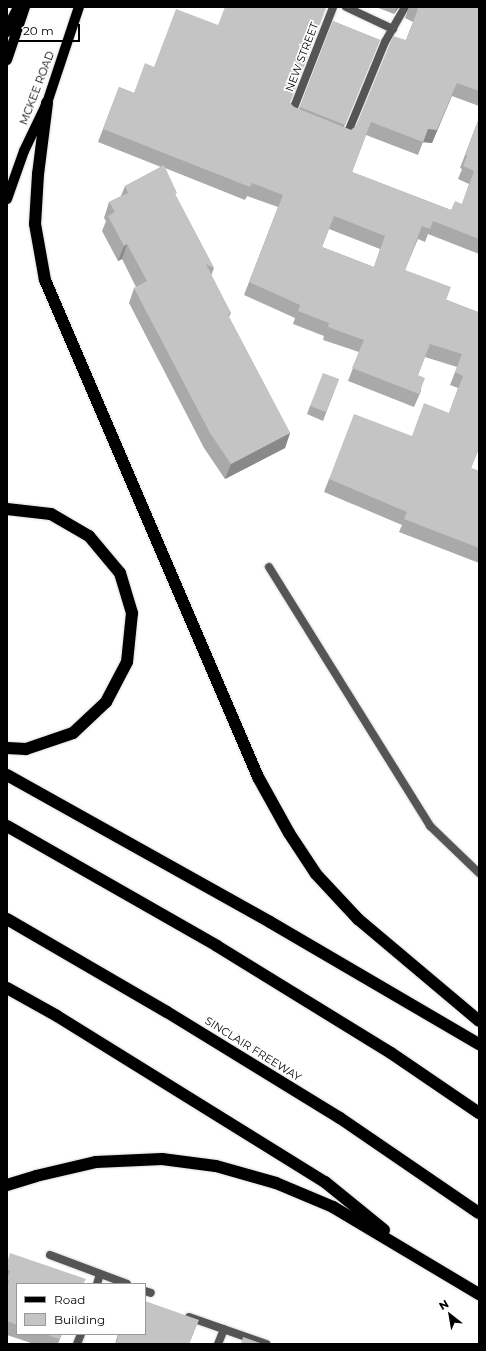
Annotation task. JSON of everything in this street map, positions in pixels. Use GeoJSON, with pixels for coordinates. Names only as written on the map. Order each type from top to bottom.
{"type":"FeatureCollection","features":[{"type":"Feature","properties":{"kind":"highway"},"geometry":{"type":"LineString","coordinates":[[7,31],[19,7]]}},
{"type":"Feature","properties":{"kind":"highway"},"geometry":{"type":"LineString","coordinates":[[47,103],[38,174],[35,224],[45,280],[258,777],[289,833],[316,874],[358,919],[479,1021]]}},
{"type":"Feature","properties":{"kind":"highway"},"geometry":{"type":"LineString","coordinates":[[7,509],[51,514],[89,536],[120,573],[132,613],[127,662],[106,702],[73,733],[26,749],[7,748]]}},
{"type":"Feature","properties":{"kind":"highway"},"geometry":{"type":"LineString","coordinates":[[7,776],[270,922],[479,1044]]}},
{"type":"Feature","properties":{"kind":"highway"},"geometry":{"type":"LineString","coordinates":[[7,826],[217,946],[391,1053],[479,1113]]}},
{"type":"Feature","properties":{"kind":"highway","name":"SINCLAIR FREEWAY"},"geometry":{"type":"LineString","coordinates":[[7,919],[167,1012],[340,1118],[479,1213]]}},
{"type":"Feature","properties":{"kind":"highway"},"geometry":{"type":"LineString","coordinates":[[7,988],[57,1016],[326,1182],[412,1254]]}},
{"type":"Feature","properties":{"kind":"highway"},"geometry":{"type":"LineString","coordinates":[[7,1186],[36,1176],[96,1162],[162,1159],[216,1166],[276,1183],[333,1207],[479,1294]]}},
{"type":"Feature","properties":{"kind":"main road"},"geometry":{"type":"LineString","coordinates":[[7,60],[25,7]]}},
{"type":"Feature","properties":{"kind":"main road","name":"MCKEE ROAD"},"geometry":{"type":"LineString","coordinates":[[7,200],[24,151],[47,103],[79,7]]}},
{"type":"Feature","properties":{"kind":"street","name":"NEW STREET"},"geometry":{"type":"LineString","coordinates":[[294,116],[333,7]]}},
{"type":"Feature","properties":{"kind":"street"},"geometry":{"type":"LineString","coordinates":[[346,7],[394,29]]}},
{"type":"Feature","properties":{"kind":"street"},"geometry":{"type":"LineString","coordinates":[[332,132],[346,137],[385,42],[394,29],[405,7]]}},
{"type":"Feature","properties":{"kind":"street"},"geometry":{"type":"LineString","coordinates":[[268,567],[430,826],[479,873]]}},
{"type":"Feature","properties":{"kind":"street"},"geometry":{"type":"LineString","coordinates":[[50,1255],[124,1283]]}},
{"type":"Feature","properties":{"kind":"street"},"geometry":{"type":"LineString","coordinates":[[97,1283],[100,1274]]}},
{"type":"Feature","properties":{"kind":"street"},"geometry":{"type":"LineString","coordinates":[[182,1314],[266,1344]]}},
{"type":"Feature","properties":{"kind":"street"},"geometry":{"type":"LineString","coordinates":[[218,1344],[224,1329]]}},
{"type":"Feature","properties":{"kind":"building"},"geometry":{"type":"Polygon","coordinates":[[[225,7],[326,8],[290,103],[294,107],[351,130],[356,126],[393,36],[406,40],[418,9],[414,7],[479,7],[479,91],[457,83],[437,130],[428,129],[423,142],[371,122],[352,172],[451,210],[455,201],[462,204],[474,171],[463,166],[467,156],[465,155],[479,118],[479,239],[433,221],[430,229],[422,226],[405,270],[451,287],[446,300],[478,312],[479,308],[479,447],[471,468],[479,471],[479,548],[404,519],[407,512],[329,479],[354,414],[412,436],[424,403],[449,413],[463,376],[455,372],[462,354],[430,344],[418,375],[425,378],[419,394],[352,368],[364,340],[328,327],[329,323],[298,311],[300,305],[249,282],[283,195],[252,183],[250,187],[103,129],[119,87],[134,93],[145,63],[154,67],[176,9],[218,25],[225,7]],[[334,216],[322,247],[374,267],[385,236],[334,216]]]}},
{"type":"Feature","properties":{"kind":"building"},"geometry":{"type":"Polygon","coordinates":[[[333,21],[380,40],[345,125],[300,107],[333,21]]]}},
{"type":"Feature","properties":{"kind":"building"},"geometry":{"type":"Polygon","coordinates":[[[164,165],[177,193],[175,194],[214,268],[206,264],[231,313],[228,315],[290,433],[231,464],[210,433],[134,288],[147,281],[127,244],[124,246],[108,216],[115,212],[109,202],[128,193],[125,186],[164,165]]]}},
{"type":"Feature","properties":{"kind":"building"},"geometry":{"type":"Polygon","coordinates":[[[323,373],[339,379],[326,412],[310,406],[323,373]]]}},
{"type":"Feature","properties":{"kind":"building"},"geometry":{"type":"Polygon","coordinates":[[[10,1253],[86,1279],[84,1283],[16,1283],[16,1325],[7,1321],[7,1288],[9,1281],[7,1279],[10,1271],[7,1269],[10,1253]]]}},
{"type":"Feature","properties":{"kind":"building"},"geometry":{"type":"Polygon","coordinates":[[[146,1301],[199,1320],[189,1344],[116,1344],[119,1335],[146,1335],[146,1301]]]}},
{"type":"Feature","properties":{"kind":"building"},"geometry":{"type":"Polygon","coordinates":[[[48,1335],[61,1335],[59,1339],[48,1335]]]}},
{"type":"Feature","properties":{"kind":"building"},"geometry":{"type":"Polygon","coordinates":[[[243,1337],[263,1344],[241,1344],[243,1337]]]}}]}
